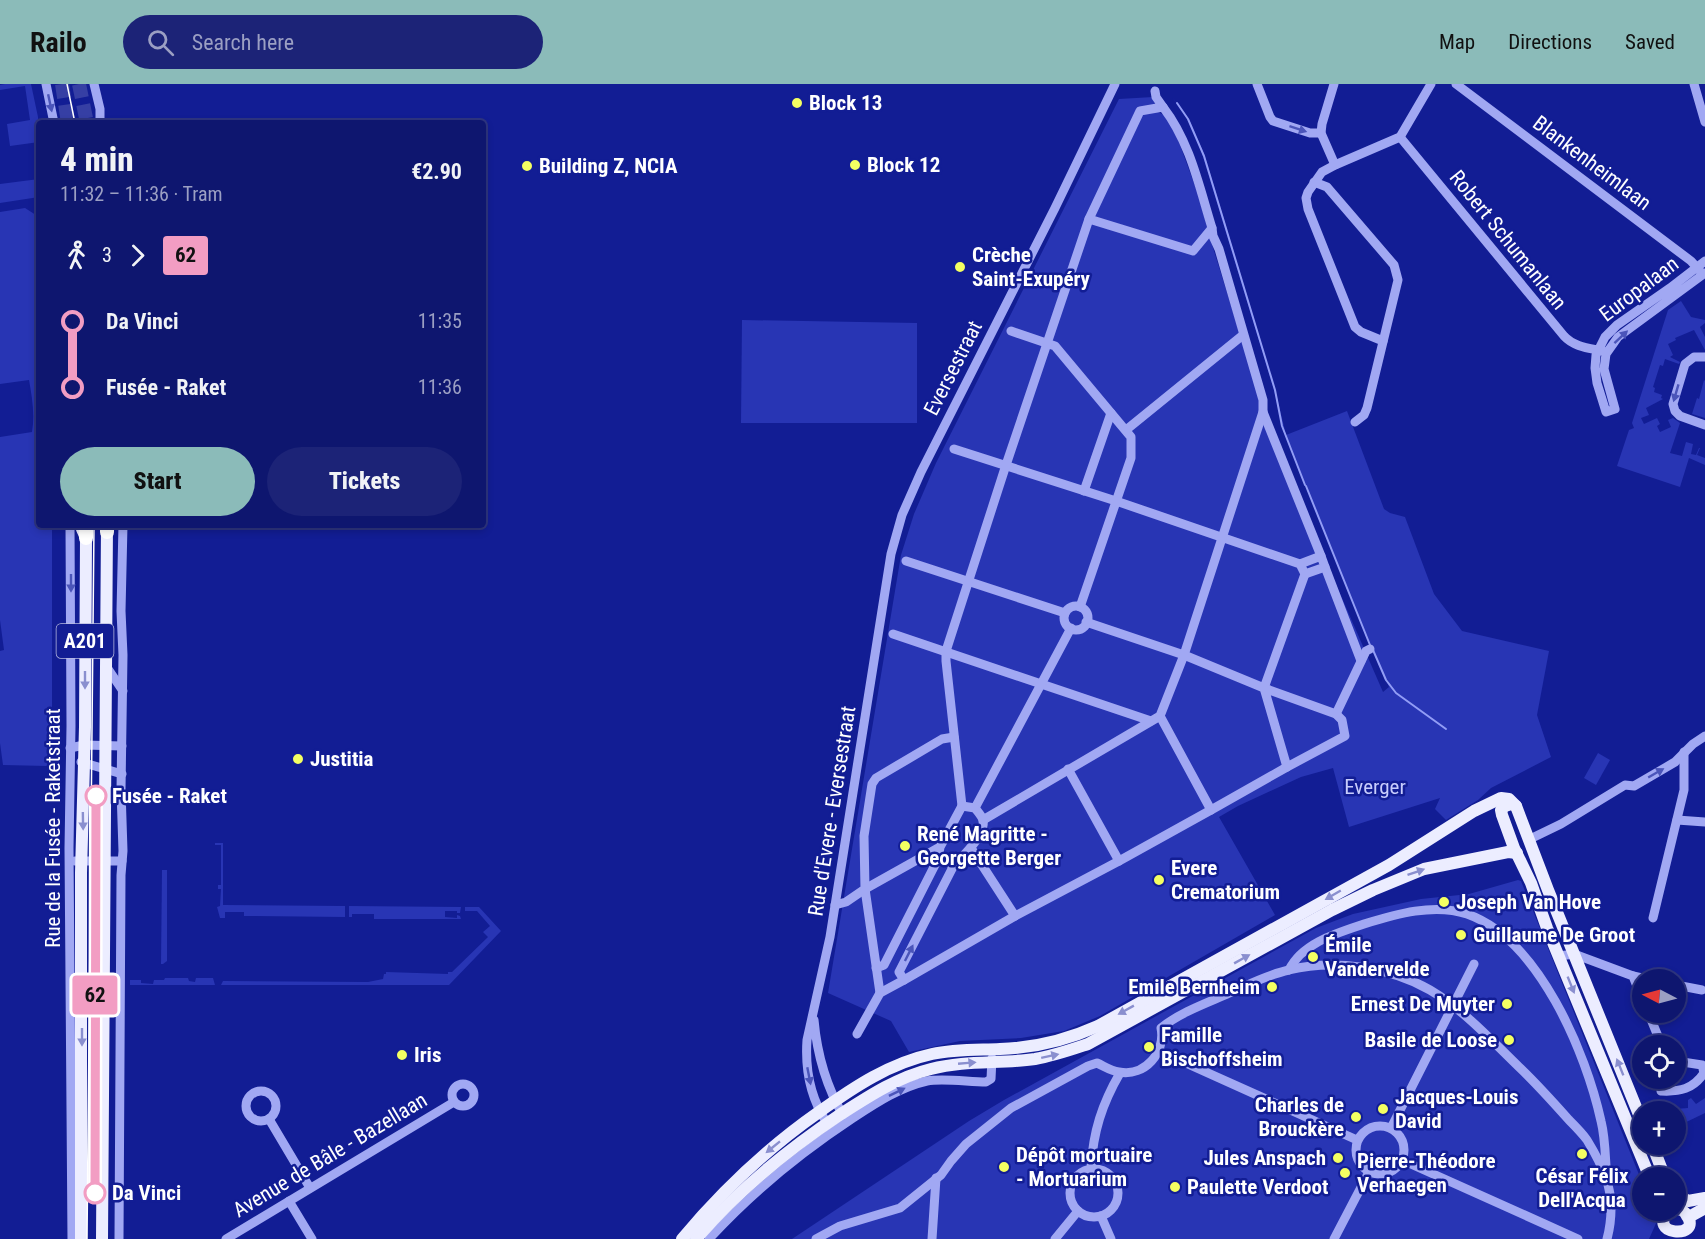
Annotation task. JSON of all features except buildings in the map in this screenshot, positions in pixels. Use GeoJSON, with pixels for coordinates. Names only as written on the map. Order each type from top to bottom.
{"type":"FeatureCollection","features":[{"type":"Feature","properties":{"kind":"main road","name":"A201"},"geometry":{"type":"LineString","coordinates":[[106,745],[107,528]]}},
{"type":"Feature","properties":{"kind":"main road","name":"A201"},"geometry":{"type":"LineString","coordinates":[[84,529],[84,745]]}},
{"type":"Feature","properties":{"kind":"main road"},"geometry":{"type":"LineString","coordinates":[[81,1239],[76,861],[84,745]]}},
{"type":"Feature","properties":{"kind":"main road"},"geometry":{"type":"LineString","coordinates":[[102,1239],[106,745]]}},
{"type":"Feature","properties":{"kind":"main road"},"geometry":{"type":"LineString","coordinates":[[696,1239],[767,1168],[827,1123],[844,1118],[856,1104],[890,1085],[918,1073],[1057,1041],[1098,1026],[1389,865],[1473,811],[1501,798],[1513,802],[1516,806],[1634,1101]]}},
{"type":"Feature","properties":{"kind":"main road"},"geometry":{"type":"LineString","coordinates":[[1516,806],[1507,805],[1501,810],[1645,1167]]}},
{"type":"Feature","properties":{"kind":"main road"},"geometry":{"type":"LineString","coordinates":[[682,1239],[742,1173],[819,1111],[878,1073],[915,1059],[954,1051],[1036,1059],[1088,1044],[1332,910],[1402,877],[1451,863],[1508,852],[1517,853]]}},
{"type":"Feature","properties":{"kind":"main road"},"geometry":{"type":"LineString","coordinates":[[1531,883],[1543,877]]}},
{"type":"Feature","properties":{"kind":"main road"},"geometry":{"type":"LineString","coordinates":[[1686,1200],[1705,1200]]}},
{"type":"Feature","properties":{"kind":"main road"},"geometry":{"type":"LineString","coordinates":[[1686,1207],[1705,1200]]}},
{"type":"Feature","properties":{"kind":"main road"},"geometry":{"type":"LineString","coordinates":[[1686,1210],[1705,1208]]}},
{"type":"Feature","properties":{"kind":"main road"},"geometry":{"type":"LineString","coordinates":[[1665,1221],[1668,1231],[1679,1236],[1687,1229],[1689,1222],[1686,1220]]}},
{"type":"Feature","properties":{"kind":"street"},"geometry":{"type":"LineString","coordinates":[[46,84],[53,120]]}},
{"type":"Feature","properties":{"kind":"street"},"geometry":{"type":"LineString","coordinates":[[94,84],[100,120]]}},
{"type":"Feature","properties":{"kind":"street","name":"Eversestraat"},"geometry":{"type":"LineString","coordinates":[[881,613],[894,542],[902,515],[915,485],[1115,84]]}},
{"type":"Feature","properties":{"kind":"street"},"geometry":{"type":"LineString","coordinates":[[1257,84],[1273,121],[1310,133],[1321,133]]}},
{"type":"Feature","properties":{"kind":"street"},"geometry":{"type":"LineString","coordinates":[[1334,84],[1321,133],[1335,165]]}},
{"type":"Feature","properties":{"kind":"street"},"geometry":{"type":"LineString","coordinates":[[1383,342],[1355,327],[1308,209],[1306,198],[1322,172],[1400,137],[1431,84]]}},
{"type":"Feature","properties":{"kind":"street","name":"Blankenheimlaan"},"geometry":{"type":"LineString","coordinates":[[1456,84],[1703,269]]}},
{"type":"Feature","properties":{"kind":"street"},"geometry":{"type":"LineString","coordinates":[[1694,84],[1705,122]]}},
{"type":"Feature","properties":{"kind":"street"},"geometry":{"type":"LineString","coordinates":[[983,820],[1155,719],[1184,655],[1263,412],[1263,400],[1185,141],[1156,97],[1155,91]]}},
{"type":"Feature","properties":{"kind":"street"},"geometry":{"type":"LineString","coordinates":[[880,966],[938,859],[940,847],[962,806],[946,651],[1006,466],[1089,219],[1140,111],[1163,106]]}},
{"type":"Feature","properties":{"kind":"street","name":"Robert Schumanlaan"},"geometry":{"type":"LineString","coordinates":[[1400,137],[1569,342],[1603,351]]}},
{"type":"Feature","properties":{"kind":"street"},"geometry":{"type":"LineString","coordinates":[[1314,182],[1327,187],[1394,265],[1398,280],[1367,408],[1364,415],[1355,422]]}},
{"type":"Feature","properties":{"kind":"street"},"geometry":{"type":"LineString","coordinates":[[1089,219],[1193,251],[1212,228]]}},
{"type":"Feature","properties":{"kind":"street","name":"Europalaan"},"geometry":{"type":"LineString","coordinates":[[1610,410],[1603,351],[1703,269]]}},
{"type":"Feature","properties":{"kind":"street"},"geometry":{"type":"LineString","coordinates":[[1011,331],[1055,346],[1131,437],[1131,458],[1080,607]]}},
{"type":"Feature","properties":{"kind":"street"},"geometry":{"type":"LineString","coordinates":[[1126,430],[1243,335]]}},
{"type":"Feature","properties":{"kind":"street"},"geometry":{"type":"LineString","coordinates":[[1705,357],[1694,357],[1685,364],[1673,404],[1679,415],[1705,425]]}},
{"type":"Feature","properties":{"kind":"street"},"geometry":{"type":"LineString","coordinates":[[1263,412],[1361,661]]}},
{"type":"Feature","properties":{"kind":"street"},"geometry":{"type":"LineString","coordinates":[[1084,491],[1111,413]]}},
{"type":"Feature","properties":{"kind":"street"},"geometry":{"type":"LineString","coordinates":[[954,449],[1300,564],[1321,556]]}},
{"type":"Feature","properties":{"kind":"street","name":"Rue de la Fusée - Raketstraat"},"geometry":{"type":"LineString","coordinates":[[70,528],[70,753],[76,861],[72,1239]]}},
{"type":"Feature","properties":{"kind":"street"},"geometry":{"type":"LineString","coordinates":[[119,1239],[123,528]]}},
{"type":"Feature","properties":{"kind":"street"},"geometry":{"type":"LineString","coordinates":[[906,561],[1065,613]]}},
{"type":"Feature","properties":{"kind":"street"},"geometry":{"type":"LineString","coordinates":[[1287,767],[1264,688],[1305,574],[1300,564]]}},
{"type":"Feature","properties":{"kind":"street"},"geometry":{"type":"LineString","coordinates":[[1305,574],[1325,567]]}},
{"type":"Feature","properties":{"kind":"street"},"geometry":{"type":"LineString","coordinates":[[1073,606],[1080,607],[1087,614],[1086,621],[1079,629],[1071,628],[1064,621],[1065,613],[1073,606]]}},
{"type":"Feature","properties":{"kind":"street","name":"Rue d'Evere - Eversestraat"},"geometry":{"type":"LineString","coordinates":[[827,1123],[819,1111],[809,1077],[806,1054],[808,1031],[826,960],[881,613]]}},
{"type":"Feature","properties":{"kind":"street"},"geometry":{"type":"LineString","coordinates":[[858,1034],[880,993],[902,976],[1119,861],[1345,736],[1342,720],[1336,714],[1264,688],[1184,655],[1086,621]]}},
{"type":"Feature","properties":{"kind":"street"},"geometry":{"type":"LineString","coordinates":[[975,808],[1071,628]]}},
{"type":"Feature","properties":{"kind":"street"},"geometry":{"type":"LineString","coordinates":[[893,634],[1155,719],[1211,810]]}},
{"type":"Feature","properties":{"kind":"street"},"geometry":{"type":"LineString","coordinates":[[1336,714],[1366,651],[1370,649]]}},
{"type":"Feature","properties":{"kind":"street"},"geometry":{"type":"LineString","coordinates":[[106,666],[123,691]]}},
{"type":"Feature","properties":{"kind":"street"},"geometry":{"type":"LineString","coordinates":[[1530,839],[1562,824],[1625,785],[1634,786],[1675,762],[1693,744],[1705,736]]}},
{"type":"Feature","properties":{"kind":"street"},"geometry":{"type":"LineString","coordinates":[[880,993],[880,966],[865,889],[864,836],[872,784],[876,778],[942,739],[954,737]]}},
{"type":"Feature","properties":{"kind":"street"},"geometry":{"type":"LineString","coordinates":[[122,746],[84,745],[70,753],[83,762],[122,774]]}},
{"type":"Feature","properties":{"kind":"street"},"geometry":{"type":"LineString","coordinates":[[1653,918],[1684,790],[1684,753]]}},
{"type":"Feature","properties":{"kind":"street"},"geometry":{"type":"LineString","coordinates":[[1068,769],[1119,861]]}},
{"type":"Feature","properties":{"kind":"street"},"geometry":{"type":"LineString","coordinates":[[106,807],[121,790]]}},
{"type":"Feature","properties":{"kind":"street"},"geometry":{"type":"LineString","coordinates":[[902,976],[954,865],[971,848],[982,828],[983,820],[975,808],[962,806]]}},
{"type":"Feature","properties":{"kind":"street"},"geometry":{"type":"LineString","coordinates":[[1677,820],[1705,822]]}},
{"type":"Feature","properties":{"kind":"street"},"geometry":{"type":"LineString","coordinates":[[835,905],[846,902],[940,847]]}},
{"type":"Feature","properties":{"kind":"street"},"geometry":{"type":"LineString","coordinates":[[971,848],[1015,916]]}},
{"type":"Feature","properties":{"kind":"street"},"geometry":{"type":"LineString","coordinates":[[938,859],[954,865]]}},
{"type":"Feature","properties":{"kind":"street"},"geometry":{"type":"LineString","coordinates":[[76,861],[122,861]]}},
{"type":"Feature","properties":{"kind":"street"},"geometry":{"type":"LineString","coordinates":[[1288,970],[1294,959],[1313,945],[1338,933],[1387,917],[1434,909],[1465,913],[1493,927],[1505,937],[1535,969],[1568,1025],[1594,1091],[1602,1124],[1611,1209],[1607,1239]]}},
{"type":"Feature","properties":{"kind":"street"},"geometry":{"type":"LineString","coordinates":[[1559,956],[1574,954],[1632,976]]}},
{"type":"Feature","properties":{"kind":"street"},"geometry":{"type":"LineString","coordinates":[[1391,1128],[1474,964]]}},
{"type":"Feature","properties":{"kind":"street"},"geometry":{"type":"LineString","coordinates":[[880,966],[902,976]]}},
{"type":"Feature","properties":{"kind":"street"},"geometry":{"type":"LineString","coordinates":[[816,1239],[840,1226],[900,1208],[941,1175],[966,1144],[1011,1108],[1097,1063],[1120,1073],[1141,1069],[1151,1061],[1162,1045],[1161,1028],[1184,1014],[1268,976],[1308,967],[1330,966],[1372,970],[1392,974],[1430,990],[1475,1025],[1544,1092],[1586,1138],[1607,1181]]}},
{"type":"Feature","properties":{"kind":"street"},"geometry":{"type":"LineString","coordinates":[[1686,987],[1702,990]]}},
{"type":"Feature","properties":{"kind":"street","name":"Rue d'Evere - Eversestraat"},"geometry":{"type":"LineString","coordinates":[[813,1013],[822,1062],[844,1118]]}},
{"type":"Feature","properties":{"kind":"street"},"geometry":{"type":"LineString","coordinates":[[1159,1051],[1358,1140]]}},
{"type":"Feature","properties":{"kind":"street"},"geometry":{"type":"LineString","coordinates":[[710,1239],[744,1203],[844,1118],[928,1080],[986,1082],[991,1078],[992,1056]]}},
{"type":"Feature","properties":{"kind":"street"},"geometry":{"type":"LineString","coordinates":[[1661,1089],[1661,1091],[1676,1092],[1687,1089],[1699,1081],[1704,1073],[1702,1065],[1686,1063]]}},
{"type":"Feature","properties":{"kind":"street"},"geometry":{"type":"LineString","coordinates":[[1091,1168],[1096,1127],[1120,1073]]}},
{"type":"Feature","properties":{"kind":"street","name":"Avenue de Bâle - Bazellaan"},"geometry":{"type":"LineString","coordinates":[[226,1239],[454,1102]]}},
{"type":"Feature","properties":{"kind":"street"},"geometry":{"type":"LineString","coordinates":[[269,1119],[310,1188]]}},
{"type":"Feature","properties":{"kind":"street"},"geometry":{"type":"LineString","coordinates":[[1371,1127],[1391,1128],[1403,1141],[1402,1160],[1394,1170],[1388,1173],[1382,1175],[1369,1172],[1360,1165],[1356,1155],[1358,1140],[1371,1127]]}},
{"type":"Feature","properties":{"kind":"street"},"geometry":{"type":"LineString","coordinates":[[1402,1160],[1578,1239]]}},
{"type":"Feature","properties":{"kind":"street"},"geometry":{"type":"LineString","coordinates":[[1091,1168],[1105,1171],[1118,1189],[1116,1203],[1112,1208],[1101,1216],[1093,1217],[1078,1211],[1070,1198],[1072,1182],[1077,1175],[1091,1168]]}},
{"type":"Feature","properties":{"kind":"street"},"geometry":{"type":"LineString","coordinates":[[1335,1239],[1369,1172]]}},
{"type":"Feature","properties":{"kind":"street"},"geometry":{"type":"LineString","coordinates":[[932,1239],[936,1178]]}},
{"type":"Feature","properties":{"kind":"street"},"geometry":{"type":"LineString","coordinates":[[289,1201],[312,1239]]}},
{"type":"Feature","properties":{"kind":"street"},"geometry":{"type":"LineString","coordinates":[[1055,1239],[1078,1211]]}},
{"type":"Feature","properties":{"kind":"street"},"geometry":{"type":"LineString","coordinates":[[1101,1216],[1111,1239]]}},
{"type":"Feature","properties":{"kind":"green space"},"geometry":{"type":"Polygon","coordinates":[[[31,84],[38,117],[36,142],[10,146],[7,124],[30,120],[25,86],[0,90],[0,85],[31,84]]]}},
{"type":"Feature","properties":{"kind":"green space","name":"Everger"},"geometry":{"type":"Polygon","coordinates":[[[1153,97],[1158,112],[1164,115],[1173,126],[1198,194],[1261,402],[1324,557],[1383,692],[1389,687],[1283,430],[1274,390],[1200,147],[1188,119],[1172,97],[1189,119],[1205,156],[1275,389],[1286,435],[1347,411],[1384,509],[1405,517],[1434,594],[1462,631],[1549,651],[1537,715],[1551,757],[1491,788],[1478,800],[1446,820],[1435,809],[1440,798],[1349,827],[1333,768],[1301,777],[1219,817],[1275,915],[1100,1016],[1064,1031],[1021,1038],[960,1041],[909,1052],[891,1021],[828,993],[901,555],[914,514],[936,463],[1119,99],[1153,97]]]}},
{"type":"Feature","properties":{"kind":"green space"},"geometry":{"type":"Polygon","coordinates":[[[36,179],[36,197],[0,203],[0,184],[36,179]]]}},
{"type":"Feature","properties":{"kind":"green space"},"geometry":{"type":"Polygon","coordinates":[[[25,208],[36,215],[36,528],[52,528],[52,761],[47,766],[3,765],[0,743],[0,651],[4,650],[0,620],[0,437],[32,432],[33,419],[29,380],[0,384],[0,212],[25,208]]]}},
{"type":"Feature","properties":{"kind":"green space"},"geometry":{"type":"Polygon","coordinates":[[[1681,301],[1691,317],[1705,320],[1700,327],[1705,337],[1705,350],[1694,330],[1675,338],[1676,340],[1668,344],[1673,355],[1670,357],[1680,362],[1679,364],[1665,359],[1663,366],[1660,365],[1653,387],[1654,392],[1662,395],[1663,399],[1646,408],[1649,415],[1641,418],[1644,424],[1657,418],[1660,432],[1671,427],[1668,420],[1673,418],[1680,423],[1670,453],[1682,456],[1686,442],[1693,444],[1691,454],[1696,455],[1700,448],[1697,455],[1705,458],[1705,465],[1689,458],[1680,487],[1617,466],[1629,430],[1634,428],[1632,423],[1668,310],[1681,301]]]}},
{"type":"Feature","properties":{"kind":"green space"},"geometry":{"type":"Polygon","coordinates":[[[742,320],[917,323],[917,423],[741,423],[742,320]]]}},
{"type":"Feature","properties":{"kind":"green space"},"geometry":{"type":"Polygon","coordinates":[[[1705,381],[1705,418],[1692,414],[1705,381]]]}},
{"type":"Feature","properties":{"kind":"green space"},"geometry":{"type":"Polygon","coordinates":[[[1598,753],[1610,760],[1596,785],[1584,778],[1598,753]]]}},
{"type":"Feature","properties":{"kind":"green space"},"geometry":{"type":"Polygon","coordinates":[[[215,843],[223,843],[223,905],[345,906],[345,917],[244,916],[244,912],[225,912],[225,918],[220,918],[217,907],[220,906],[221,889],[218,889],[218,885],[221,885],[221,845],[215,845],[215,843]]]}},
{"type":"Feature","properties":{"kind":"green space"},"geometry":{"type":"Polygon","coordinates":[[[162,870],[167,870],[167,961],[161,964],[162,870]]]}},
{"type":"Feature","properties":{"kind":"green space"},"geometry":{"type":"Polygon","coordinates":[[[1521,881],[1636,1167],[1632,1167],[1632,1221],[1657,1221],[1649,1239],[792,1239],[1004,1100],[1316,928],[1353,914],[1421,899],[1469,894],[1521,881]]]}},
{"type":"Feature","properties":{"kind":"green space"},"geometry":{"type":"Polygon","coordinates":[[[349,906],[461,907],[460,913],[445,911],[445,917],[457,918],[457,915],[461,919],[374,919],[374,914],[352,914],[352,917],[349,917],[349,906]]]}},
{"type":"Feature","properties":{"kind":"green space"},"geometry":{"type":"Polygon","coordinates":[[[465,907],[479,907],[501,931],[449,985],[221,985],[223,981],[368,982],[383,979],[386,972],[448,974],[488,937],[483,932],[490,926],[477,911],[465,911],[465,907]]]}},
{"type":"Feature","properties":{"kind":"green space"},"geometry":{"type":"Polygon","coordinates":[[[188,978],[189,981],[195,982],[196,978],[213,978],[215,985],[130,985],[130,980],[141,980],[141,983],[153,984],[154,980],[188,978]]]}},
{"type":"Feature","properties":{"kind":"green space"},"geometry":{"type":"Polygon","coordinates":[[[1691,1098],[1696,1104],[1705,1098],[1705,1113],[1686,1122],[1686,1108],[1688,1108],[1688,1100],[1691,1098]]]}},
{"type":"Feature","properties":{"kind":"waterway"},"geometry":{"type":"LineString","coordinates":[[1177,103],[1188,119],[1204,156],[1275,390],[1282,426],[1305,485]]}},
{"type":"Feature","properties":{"kind":"waterway"},"geometry":{"type":"LineString","coordinates":[[1306,486],[1370,645]]}},
{"type":"Feature","properties":{"kind":"waterway"},"geometry":{"type":"LineString","coordinates":[[1373,650],[1386,680],[1396,693],[1446,729]]}},
{"type":"Feature","properties":{"kind":"tunnel"},"geometry":{"type":"LineString","coordinates":[[62,84],[68,120]]}},
{"type":"Feature","properties":{"kind":"tunnel"},"geometry":{"type":"LineString","coordinates":[[79,84],[86,120]]}},
{"type":"Feature","properties":{"kind":"tram line"},"geometry":{"type":"LineString","coordinates":[[67,84],[74,120]]}},
{"type":"Feature","properties":{"kind":"tram line"},"geometry":{"type":"LineString","coordinates":[[87,1239],[94,528]]}},
{"type":"Feature","properties":{"kind":"tram line","name":"62"},"geometry":{"type":"LineString","coordinates":[[95,1193],[96,796]]}},
{"type":"Feature","properties":{"kind":"place","name":"Block 13"},"geometry":{"type":"Point","coordinates":[797,103]}},
{"type":"Feature","properties":{"kind":"place","name":"Block 12"},"geometry":{"type":"Point","coordinates":[855,165]}},
{"type":"Feature","properties":{"kind":"place","name":"Building Z, NCIA"},"geometry":{"type":"Point","coordinates":[527,166]}},
{"type":"Feature","properties":{"kind":"place","name":"Crèche Saint-Exupéry"},"geometry":{"type":"Point","coordinates":[960,267]}},
{"type":"Feature","properties":{"kind":"place","name":"Justitia"},"geometry":{"type":"Point","coordinates":[298,759]}},
{"type":"Feature","properties":{"kind":"place","name":"Fusée - Raket"},"geometry":{"type":"Point","coordinates":[96,796]}},
{"type":"Feature","properties":{"kind":"place","name":"René Magritte - Georgette Berger"},"geometry":{"type":"Point","coordinates":[905,846]}},
{"type":"Feature","properties":{"kind":"place","name":"Evere Crematorium"},"geometry":{"type":"Point","coordinates":[1159,880]}},
{"type":"Feature","properties":{"kind":"place","name":"Joseph Van Hove"},"geometry":{"type":"Point","coordinates":[1444,902]}},
{"type":"Feature","properties":{"kind":"place","name":"Guillaume De Groot"},"geometry":{"type":"Point","coordinates":[1461,935]}},
{"type":"Feature","properties":{"kind":"place","name":"Émile Vandervelde"},"geometry":{"type":"Point","coordinates":[1313,957]}},
{"type":"Feature","properties":{"kind":"place","name":"Emile Bernheim"},"geometry":{"type":"Point","coordinates":[1272,987]}},
{"type":"Feature","properties":{"kind":"place","name":"Ernest De Muyter"},"geometry":{"type":"Point","coordinates":[1507,1004]}},
{"type":"Feature","properties":{"kind":"place","name":"Basile de Loose"},"geometry":{"type":"Point","coordinates":[1509,1040]}},
{"type":"Feature","properties":{"kind":"place","name":"Famille Bischoffsheim"},"geometry":{"type":"Point","coordinates":[1149,1047]}},
{"type":"Feature","properties":{"kind":"place","name":"Iris"},"geometry":{"type":"Point","coordinates":[402,1055]}},
{"type":"Feature","properties":{"kind":"place","name":"Jacques-Louis David"},"geometry":{"type":"Point","coordinates":[1383,1109]}},
{"type":"Feature","properties":{"kind":"place","name":"Charles de Brouckère"},"geometry":{"type":"Point","coordinates":[1356,1117]}},
{"type":"Feature","properties":{"kind":"place","name":"César Félix Dell'Acqua"},"geometry":{"type":"Point","coordinates":[1582,1154]}},
{"type":"Feature","properties":{"kind":"place","name":"Jules Anspach"},"geometry":{"type":"Point","coordinates":[1338,1158]}},
{"type":"Feature","properties":{"kind":"place","name":"Dépôt mortuaire - Mortuarium"},"geometry":{"type":"Point","coordinates":[1004,1167]}},
{"type":"Feature","properties":{"kind":"place","name":"Pierre-Théodore Verhaegen"},"geometry":{"type":"Point","coordinates":[1345,1173]}},
{"type":"Feature","properties":{"kind":"place","name":"Paulette Verdoot"},"geometry":{"type":"Point","coordinates":[1175,1187]}},
{"type":"Feature","properties":{"kind":"place","name":"Da Vinci"},"geometry":{"type":"Point","coordinates":[95,1193]}}]}
